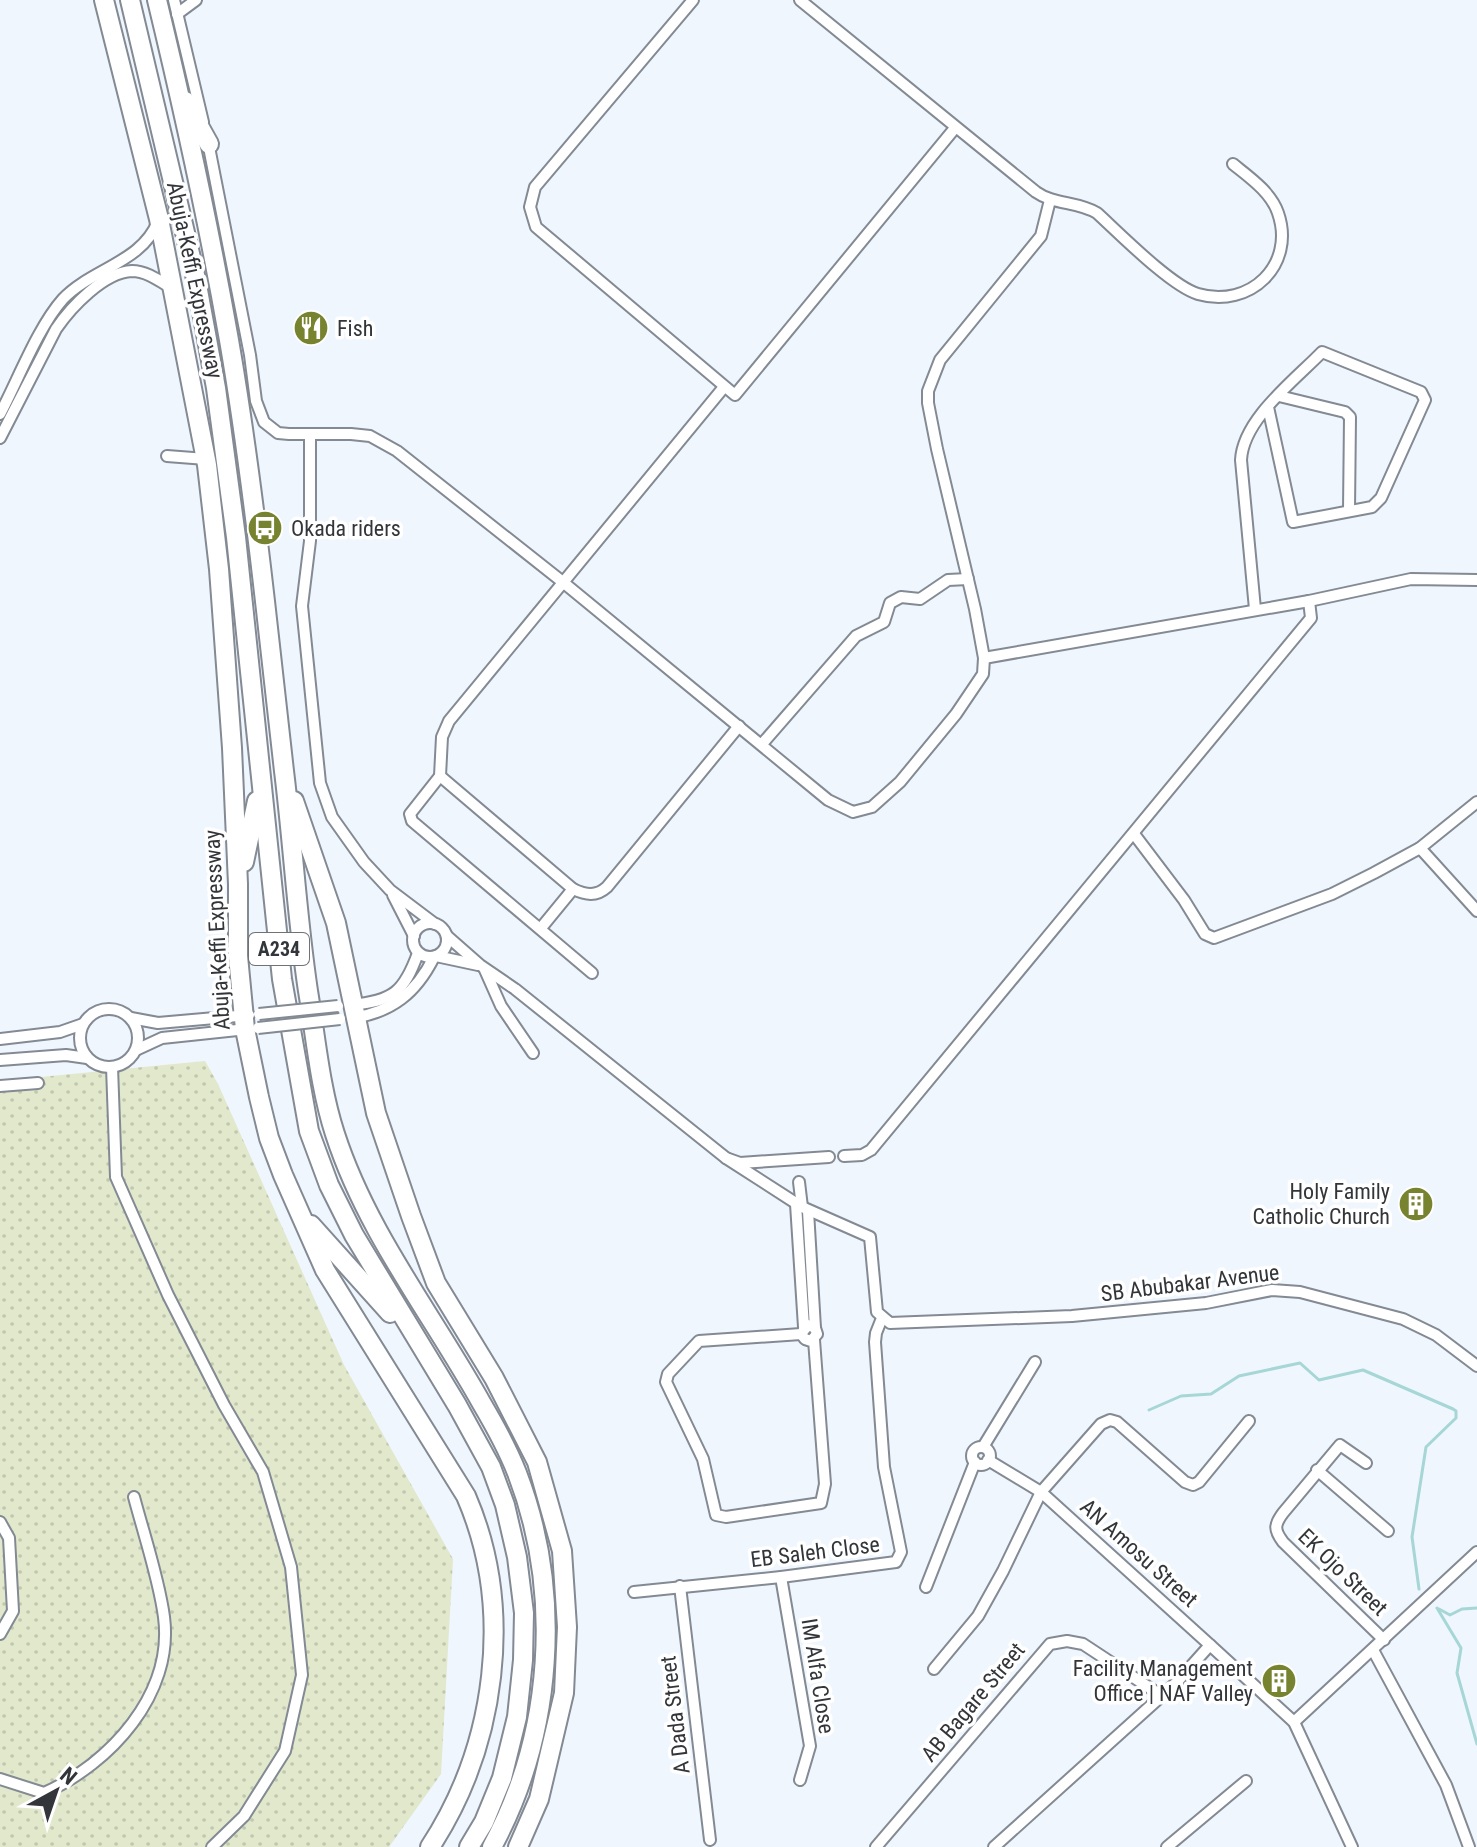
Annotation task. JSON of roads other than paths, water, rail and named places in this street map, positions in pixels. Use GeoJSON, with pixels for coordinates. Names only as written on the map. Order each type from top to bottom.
{"type":"FeatureCollection","features":[{"type":"Feature","properties":{"kind":"highway","name":"Abuja-Keffi Expressway"},"geometry":{"type":"LineString","coordinates":[[104,0],[159,219],[206,459],[219,569],[231,733],[238,956],[269,1138],[325,1270],[356,1324],[459,1482],[474,1515],[487,1567],[494,1625],[484,1722],[470,1772],[430,1847]]}},
{"type":"Feature","properties":{"kind":"highway","name":"Abuja-Keffi Expressway"},"geometry":{"type":"LineString","coordinates":[[127,0],[196,279],[216,388],[236,537],[282,979],[309,1131],[329,1185],[354,1235],[491,1467],[505,1505],[517,1557],[524,1613],[517,1717],[508,1758],[484,1822],[469,1847]]}},
{"type":"Feature","properties":{"kind":"highway"},"geometry":{"type":"LineString","coordinates":[[119,66],[127,0]]}},
{"type":"Feature","properties":{"kind":"highway","name":"Abuja-Keffi Expressway"},"geometry":{"type":"LineString","coordinates":[[157,0],[229,338],[244,430],[285,772],[294,881],[325,1101],[345,1162],[366,1208],[399,1272],[459,1364],[516,1472],[531,1518],[547,1619],[546,1658],[531,1748],[521,1785],[492,1847]]}},
{"type":"Feature","properties":{"kind":"highway"},"geometry":{"type":"LineString","coordinates":[[177,85],[209,144]]}},
{"type":"Feature","properties":{"kind":"highway"},"geometry":{"type":"LineString","coordinates":[[285,772],[336,923],[347,1012],[376,1113],[436,1283],[459,1364]]}},
{"type":"Feature","properties":{"kind":"highway"},"geometry":{"type":"LineString","coordinates":[[238,884],[261,787]]}},
{"type":"Feature","properties":{"kind":"highway"},"geometry":{"type":"LineString","coordinates":[[299,1210],[425,1353]]}},
{"type":"Feature","properties":{"kind":"highway"},"geometry":{"type":"LineString","coordinates":[[436,1283],[517,1419],[548,1493],[562,1551],[567,1627],[564,1693],[539,1799],[518,1847]]}},
{"type":"Feature","properties":{"kind":"street"},"geometry":{"type":"LineString","coordinates":[[174,0],[209,144],[259,410],[264,422],[278,433],[351,434],[370,436],[385,443],[564,583],[828,800],[846,811],[859,812],[872,807],[900,782],[979,682],[984,658],[937,449],[928,391],[940,360],[1041,236],[1050,200]]}},
{"type":"Feature","properties":{"kind":"street"},"geometry":{"type":"LineString","coordinates":[[177,14],[196,0]]}},
{"type":"Feature","properties":{"kind":"street"},"geometry":{"type":"LineString","coordinates":[[693,0],[535,187],[530,207],[536,227],[735,395],[955,128]]}},
{"type":"Feature","properties":{"kind":"street"},"geometry":{"type":"LineString","coordinates":[[800,0],[955,128],[1050,200],[1086,206],[1097,213],[1169,275],[1197,294],[1237,295],[1261,283],[1280,259],[1282,242],[1277,210],[1258,185],[1233,164]]}},
{"type":"Feature","properties":{"kind":"street"},"geometry":{"type":"LineString","coordinates":[[0,414],[58,306],[79,285],[136,251],[155,231],[159,219]]}},
{"type":"Feature","properties":{"kind":"street"},"geometry":{"type":"LineString","coordinates":[[0,438],[56,329],[82,299],[115,275],[132,271],[146,273],[174,290]]}},
{"type":"Feature","properties":{"kind":"street"},"geometry":{"type":"LineString","coordinates":[[1255,609],[1241,460],[1242,444],[1257,419],[1268,407],[1322,352],[1421,392],[1425,400],[1381,498],[1372,507],[1293,522],[1268,407]]}},
{"type":"Feature","properties":{"kind":"street"},"geometry":{"type":"LineString","coordinates":[[592,973],[412,821],[410,814],[440,776],[442,737],[449,721],[724,387]]}},
{"type":"Feature","properties":{"kind":"street"},"geometry":{"type":"LineString","coordinates":[[1279,396],[1345,412],[1350,417],[1349,511]]}},
{"type":"Feature","properties":{"kind":"street"},"geometry":{"type":"LineString","coordinates":[[310,435],[310,541],[302,606],[320,783],[327,805],[340,828],[364,862],[390,890],[442,928],[482,967],[515,989],[726,1158],[802,1207],[870,1237],[877,1312],[886,1321]]}},
{"type":"Feature","properties":{"kind":"street"},"geometry":{"type":"LineString","coordinates":[[167,456],[206,459]]}},
{"type":"Feature","properties":{"kind":"street"},"geometry":{"type":"LineString","coordinates":[[762,744],[856,636],[884,622],[890,603],[901,597],[920,599],[948,580],[968,579]]}},
{"type":"Feature","properties":{"kind":"street"},"geometry":{"type":"LineString","coordinates":[[984,658],[1309,601],[1411,579],[1477,580]]}},
{"type":"Feature","properties":{"kind":"street"},"geometry":{"type":"LineString","coordinates":[[844,1156],[862,1155],[871,1150],[1311,618],[1309,601]]}},
{"type":"Feature","properties":{"kind":"street"},"geometry":{"type":"LineString","coordinates":[[440,776],[573,889],[590,895],[607,887],[739,726]]}},
{"type":"Feature","properties":{"kind":"street"},"geometry":{"type":"LineString","coordinates":[[1134,834],[1184,900],[1205,934],[1214,938],[1332,894],[1420,848],[1477,802]]}},
{"type":"Feature","properties":{"kind":"street"},"geometry":{"type":"LineString","coordinates":[[1420,848],[1477,911]]}},
{"type":"Feature","properties":{"kind":"street"},"geometry":{"type":"LineString","coordinates":[[541,928],[573,889]]}},
{"type":"Feature","properties":{"kind":"street"},"geometry":{"type":"LineString","coordinates":[[347,1012],[392,996],[411,974],[418,953],[414,936],[390,890]]}},
{"type":"Feature","properties":{"kind":"street"},"geometry":{"type":"LineString","coordinates":[[414,936],[422,926],[435,924]]}},
{"type":"Feature","properties":{"kind":"street"},"geometry":{"type":"LineString","coordinates":[[0,1060],[66,1055],[112,1067],[126,1062],[136,1050],[162,1038],[251,1022],[347,1012],[379,1013],[397,1004],[444,950],[447,936]]}},
{"type":"Feature","properties":{"kind":"street"},"geometry":{"type":"LineString","coordinates":[[418,953],[482,967]]}},
{"type":"Feature","properties":{"kind":"street"},"geometry":{"type":"LineString","coordinates":[[482,967],[501,1006],[533,1053]]}},
{"type":"Feature","properties":{"kind":"street"},"geometry":{"type":"LineString","coordinates":[[0,1039],[60,1032],[83,1024],[96,1011],[105,1009],[124,1012],[131,1018],[138,1033],[136,1050]]}},
{"type":"Feature","properties":{"kind":"street"},"geometry":{"type":"LineString","coordinates":[[131,1018],[158,1023],[251,1022]]}},
{"type":"Feature","properties":{"kind":"street"},"geometry":{"type":"LineString","coordinates":[[83,1024],[80,1042],[87,1058]]}},
{"type":"Feature","properties":{"kind":"street"},"geometry":{"type":"LineString","coordinates":[[112,1067],[116,1177],[168,1295],[224,1405],[263,1472],[291,1567],[302,1675],[285,1751],[244,1816],[212,1847]]}},
{"type":"Feature","properties":{"kind":"street"},"geometry":{"type":"LineString","coordinates":[[0,1086],[38,1083]]}},
{"type":"Feature","properties":{"kind":"street"},"geometry":{"type":"LineString","coordinates":[[726,1158],[740,1163],[829,1157]]}},
{"type":"Feature","properties":{"kind":"street"},"geometry":{"type":"LineString","coordinates":[[799,1182],[804,1228],[807,1329],[805,1339],[814,1340],[825,1484],[821,1503],[726,1517],[716,1515],[703,1459],[666,1382],[668,1374],[699,1341],[807,1329]]}},
{"type":"Feature","properties":{"kind":"street","name":"SB Abubakar Avenue"},"geometry":{"type":"LineString","coordinates":[[886,1321],[1153,1310],[1272,1290],[1300,1292],[1403,1319],[1436,1335],[1477,1366]]}},
{"type":"Feature","properties":{"kind":"street","name":"EB Saleh Close"},"geometry":{"type":"LineString","coordinates":[[634,1592],[896,1562],[900,1557],[881,1440],[875,1342],[876,1333],[886,1321]]}},
{"type":"Feature","properties":{"kind":"street"},"geometry":{"type":"LineString","coordinates":[[983,1447],[1035,1362]]}},
{"type":"Feature","properties":{"kind":"street"},"geometry":{"type":"LineString","coordinates":[[934,1669],[978,1616],[1041,1492],[1101,1424],[1110,1420],[1117,1422],[1185,1482],[1193,1485],[1199,1482],[1249,1421]]}},
{"type":"Feature","properties":{"kind":"street"},"geometry":{"type":"LineString","coordinates":[[1366,1463],[1340,1445],[1317,1470],[1388,1531]]}},
{"type":"Feature","properties":{"kind":"street"},"geometry":{"type":"LineString","coordinates":[[975,1462],[982,1465],[988,1460],[989,1453],[983,1447]]}},
{"type":"Feature","properties":{"kind":"street"},"geometry":{"type":"LineString","coordinates":[[926,1587],[975,1462],[973,1452],[983,1447]]}},
{"type":"Feature","properties":{"kind":"street","name":"AN Amosu Street"},"geometry":{"type":"LineString","coordinates":[[988,1460],[1041,1492],[1294,1722]]}},
{"type":"Feature","properties":{"kind":"street","name":"EK Ojo Street"},"geometry":{"type":"LineString","coordinates":[[1317,1470],[1276,1523],[1275,1532],[1384,1640]]}},
{"type":"Feature","properties":{"kind":"street"},"geometry":{"type":"LineString","coordinates":[[0,1779],[44,1793],[72,1781],[129,1731],[162,1671],[165,1618],[134,1497]]}},
{"type":"Feature","properties":{"kind":"street"},"geometry":{"type":"LineString","coordinates":[[0,1522],[9,1538],[13,1611],[0,1634]]}},
{"type":"Feature","properties":{"kind":"street"},"geometry":{"type":"LineString","coordinates":[[1352,1847],[1294,1722],[1477,1552]]}},
{"type":"Feature","properties":{"kind":"street","name":"IM Alfa Close"},"geometry":{"type":"LineString","coordinates":[[781,1577],[810,1746],[800,1780]]}},
{"type":"Feature","properties":{"kind":"street","name":"A Dada Street"},"geometry":{"type":"LineString","coordinates":[[680,1586],[710,1840]]}},
{"type":"Feature","properties":{"kind":"street","name":"AB Bagare Street"},"geometry":{"type":"LineString","coordinates":[[876,1847],[1050,1644],[1067,1641],[1083,1644],[1162,1696]]}},
{"type":"Feature","properties":{"kind":"street"},"geometry":{"type":"LineString","coordinates":[[994,1847],[1162,1696],[1210,1645]]}},
{"type":"Feature","properties":{"kind":"street"},"geometry":{"type":"LineString","coordinates":[[1373,1650],[1446,1785],[1469,1847]]}},
{"type":"Feature","properties":{"kind":"street"},"geometry":{"type":"LineString","coordinates":[[1167,1847],[1246,1781]]}},
{"type":"Feature","properties":{"kind":"waterway"},"geometry":{"type":"LineString","coordinates":[[1149,1410],[1181,1396],[1211,1394],[1239,1376],[1300,1363],[1319,1380],[1363,1370],[1453,1409],[1456,1418],[1426,1447],[1412,1537],[1419,1589]]}},
{"type":"Feature","properties":{"kind":"waterway"},"geometry":{"type":"LineString","coordinates":[[1437,1608],[1461,1648],[1457,1673],[1477,1744]]}},
{"type":"Feature","properties":{"kind":"waterway"},"geometry":{"type":"LineString","coordinates":[[1439,1609],[1450,1615],[1462,1609],[1477,1608]]}},
{"type":"Feature","properties":{"kind":"place","name":"Fish"},"geometry":{"type":"Point","coordinates":[311,328]}},
{"type":"Feature","properties":{"kind":"place","name":"Okada riders"},"geometry":{"type":"Point","coordinates":[265,528]}},
{"type":"Feature","properties":{"kind":"place","name":"Holy Family Catholic Church"},"geometry":{"type":"Point","coordinates":[1416,1204]}},
{"type":"Feature","properties":{"kind":"place","name":"Facility Management Office | NAF Valley"},"geometry":{"type":"Point","coordinates":[1279,1681]}}]}
